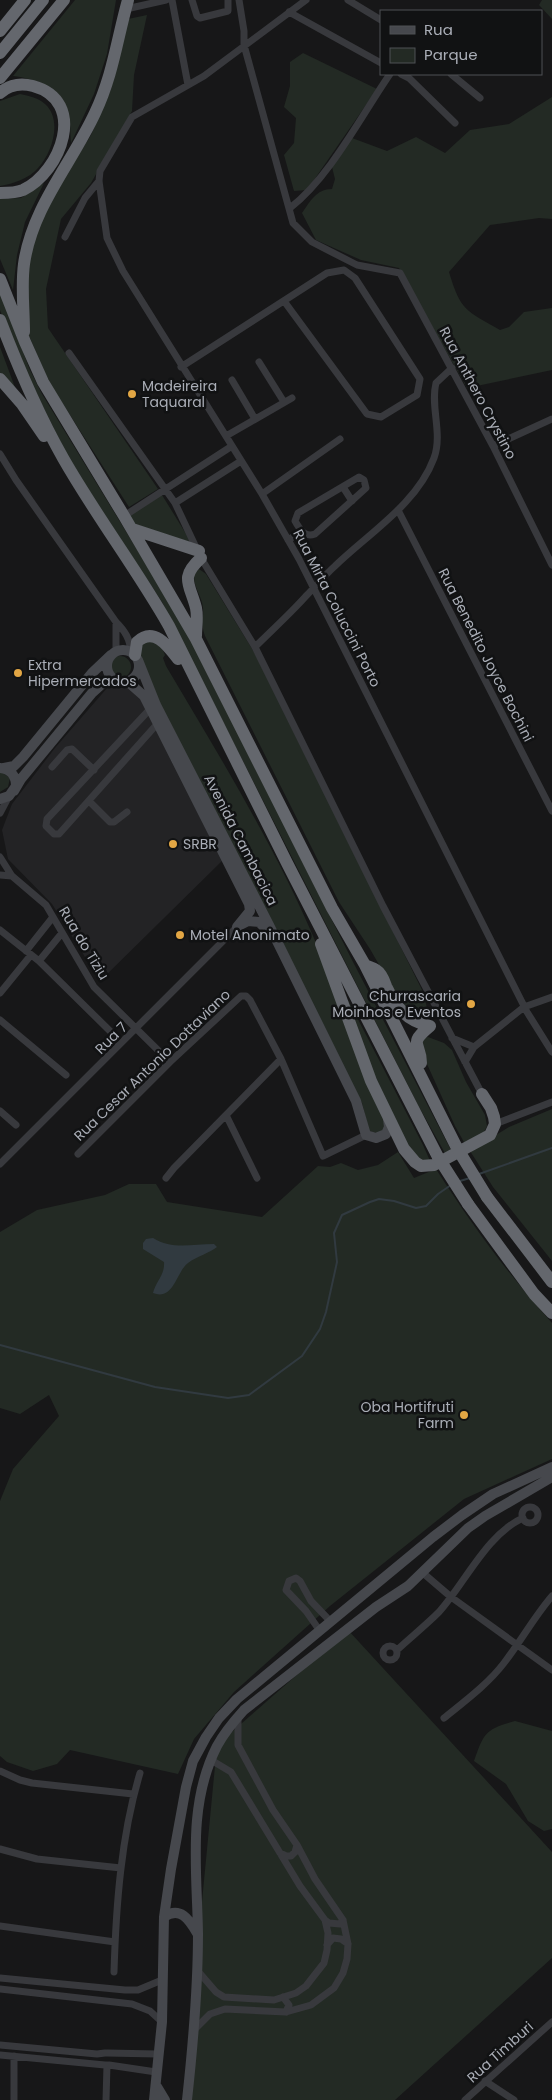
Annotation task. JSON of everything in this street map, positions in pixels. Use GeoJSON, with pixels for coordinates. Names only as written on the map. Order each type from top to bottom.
{"type":"FeatureCollection","features":[{"type":"Feature","properties":{"kind":"highway"},"geometry":{"type":"LineString","coordinates":[[0,31],[25,0]]}},
{"type":"Feature","properties":{"kind":"highway"},"geometry":{"type":"LineString","coordinates":[[0,52],[43,0]]}},
{"type":"Feature","properties":{"kind":"highway"},"geometry":{"type":"LineString","coordinates":[[0,78],[64,0]]}},
{"type":"Feature","properties":{"kind":"highway"},"geometry":{"type":"LineString","coordinates":[[25,342],[23,273],[28,244],[48,195],[96,112],[109,80],[118,49],[127,5]]}},
{"type":"Feature","properties":{"kind":"highway"},"geometry":{"type":"LineString","coordinates":[[0,93],[16,85],[28,85],[50,94],[63,112],[64,134],[57,154],[42,175],[22,190],[0,193]]}},
{"type":"Feature","properties":{"kind":"highway"},"geometry":{"type":"LineString","coordinates":[[0,279],[25,342],[55,405],[132,529],[196,639],[332,908],[365,965],[457,1148],[487,1196],[552,1282]]}},
{"type":"Feature","properties":{"kind":"highway"},"geometry":{"type":"LineString","coordinates":[[0,320],[40,413],[64,459],[164,619],[438,1157],[468,1204],[534,1294],[552,1313]]}},
{"type":"Feature","properties":{"kind":"highway"},"geometry":{"type":"LineString","coordinates":[[0,379],[22,404],[86,495]]}},
{"type":"Feature","properties":{"kind":"highway"},"geometry":{"type":"LineString","coordinates":[[132,529],[200,554],[187,575],[187,583],[196,609],[196,639]]}},
{"type":"Feature","properties":{"kind":"highway"},"geometry":{"type":"LineString","coordinates":[[135,656],[136,644],[142,638],[156,637],[169,647],[180,661],[243,775]]}},
{"type":"Feature","properties":{"kind":"highway"},"geometry":{"type":"LineString","coordinates":[[287,863],[336,983],[364,1065],[376,1093],[396,1128],[404,1149],[410,1157],[421,1166],[434,1165],[485,1139],[493,1130],[495,1124],[491,1108],[482,1094]]}},
{"type":"Feature","properties":{"kind":"highway"},"geometry":{"type":"LineString","coordinates":[[365,965],[376,970],[381,975],[401,1012],[416,1022],[430,1026],[416,1040],[421,1062],[418,1070]]}},
{"type":"Feature","properties":{"kind":"main road"},"geometry":{"type":"LineString","coordinates":[[2,768],[14,766],[18,762],[92,673],[113,653],[121,650],[135,656],[138,671],[132,679],[102,684],[92,693],[8,795]]}},
{"type":"Feature","properties":{"kind":"main road"},"geometry":{"type":"LineString","coordinates":[[113,653],[108,659],[107,669],[113,678],[122,681]]}},
{"type":"Feature","properties":{"kind":"main road","name":"Avenida Cambacica"},"geometry":{"type":"LineString","coordinates":[[135,656],[156,704],[356,1101],[366,1135]]}},
{"type":"Feature","properties":{"kind":"main road","name":"Avenida Cambacica"},"geometry":{"type":"LineString","coordinates":[[122,681],[144,696],[251,907],[237,927]]}},
{"type":"Feature","properties":{"kind":"main road"},"geometry":{"type":"LineString","coordinates":[[2,768],[13,774],[16,786],[8,795]]}},
{"type":"Feature","properties":{"kind":"main road"},"geometry":{"type":"LineString","coordinates":[[237,927],[248,921],[264,924],[281,950]]}},
{"type":"Feature","properties":{"kind":"main road"},"geometry":{"type":"LineString","coordinates":[[366,1135],[372,1138],[380,1137],[386,1134],[390,1127],[376,1093]]}},
{"type":"Feature","properties":{"kind":"main road"},"geometry":{"type":"LineString","coordinates":[[154,2100],[157,2054],[162,2022],[164,1918],[170,1869],[193,1761],[206,1737],[219,1718],[237,1699],[433,1537],[492,1494],[552,1467]]}},
{"type":"Feature","properties":{"kind":"main road"},"geometry":{"type":"LineString","coordinates":[[468,1528],[484,1516],[552,1477]]}},
{"type":"Feature","properties":{"kind":"main road"},"geometry":{"type":"LineString","coordinates":[[187,2100],[197,1970],[198,1934],[195,1835],[202,1788],[217,1745],[238,1718],[282,1681],[423,1573],[492,1504],[492,1494]]}},
{"type":"Feature","properties":{"kind":"main road"},"geometry":{"type":"LineString","coordinates":[[164,1918],[174,1912],[180,1913],[192,1922],[198,1934]]}},
{"type":"Feature","properties":{"kind":"main road"},"geometry":{"type":"LineString","coordinates":[[155,2084],[165,2100]]}},
{"type":"Feature","properties":{"kind":"main road"},"geometry":{"type":"LineString","coordinates":[[180,2100],[189,2088]]}},
{"type":"Feature","properties":{"kind":"street"},"geometry":{"type":"LineString","coordinates":[[127,5],[166,0]]}},
{"type":"Feature","properties":{"kind":"street"},"geometry":{"type":"LineString","coordinates":[[172,0],[188,85]]}},
{"type":"Feature","properties":{"kind":"street"},"geometry":{"type":"LineString","coordinates":[[192,0],[197,16],[200,18],[228,11],[228,0]]}},
{"type":"Feature","properties":{"kind":"street"},"geometry":{"type":"LineString","coordinates":[[239,0],[244,31],[244,45],[290,208],[306,195],[326,170],[389,75]]}},
{"type":"Feature","properties":{"kind":"street"},"geometry":{"type":"LineString","coordinates":[[65,237],[85,198],[99,180],[102,167],[130,119],[204,76],[306,0]]}},
{"type":"Feature","properties":{"kind":"street"},"geometry":{"type":"LineString","coordinates":[[348,0],[380,19]]}},
{"type":"Feature","properties":{"kind":"street"},"geometry":{"type":"LineString","coordinates":[[289,12],[380,61]]}},
{"type":"Feature","properties":{"kind":"street"},"geometry":{"type":"LineString","coordinates":[[403,75],[409,78],[455,123]]}},
{"type":"Feature","properties":{"kind":"street"},"geometry":{"type":"LineString","coordinates":[[452,75],[480,98]]}},
{"type":"Feature","properties":{"kind":"street","name":"Rua Mirta Coluccini Porto"},"geometry":{"type":"LineString","coordinates":[[99,180],[104,224],[110,244],[123,271],[181,367],[262,494],[288,540],[314,588],[524,1007],[552,1052]]}},
{"type":"Feature","properties":{"kind":"street","name":"Rua Anthero Crystino"},"geometry":{"type":"LineString","coordinates":[[290,208],[293,223],[312,242],[358,265],[400,272],[493,446],[552,565]]}},
{"type":"Feature","properties":{"kind":"street"},"geometry":{"type":"LineString","coordinates":[[181,367],[284,300],[327,274],[344,270],[355,278],[420,379],[418,395],[381,417],[367,414],[284,300]]}},
{"type":"Feature","properties":{"kind":"street"},"geometry":{"type":"LineString","coordinates":[[69,353],[175,503],[200,554],[255,647],[450,1036],[482,1094]]}},
{"type":"Feature","properties":{"kind":"street"},"geometry":{"type":"LineString","coordinates":[[259,362],[284,402]]}},
{"type":"Feature","properties":{"kind":"street"},"geometry":{"type":"LineString","coordinates":[[255,647],[357,544],[398,510],[422,482],[434,455],[438,439],[435,387],[440,378],[452,368]]}},
{"type":"Feature","properties":{"kind":"street"},"geometry":{"type":"LineString","coordinates":[[232,380],[255,419]]}},
{"type":"Feature","properties":{"kind":"street"},"geometry":{"type":"LineString","coordinates":[[226,436],[292,398]]}},
{"type":"Feature","properties":{"kind":"street"},"geometry":{"type":"LineString","coordinates":[[493,446],[552,419]]}},
{"type":"Feature","properties":{"kind":"street"},"geometry":{"type":"LineString","coordinates":[[262,494],[340,439]]}},
{"type":"Feature","properties":{"kind":"street"},"geometry":{"type":"LineString","coordinates":[[124,516],[232,446]]}},
{"type":"Feature","properties":{"kind":"street"},"geometry":{"type":"LineString","coordinates":[[0,454],[126,634],[135,656]]}},
{"type":"Feature","properties":{"kind":"street"},"geometry":{"type":"LineString","coordinates":[[175,503],[241,461]]}},
{"type":"Feature","properties":{"kind":"street"},"geometry":{"type":"LineString","coordinates":[[359,478],[364,480],[366,488],[352,501],[315,534],[308,535],[301,532],[295,521],[298,513],[359,478]]}},
{"type":"Feature","properties":{"kind":"street"},"geometry":{"type":"LineString","coordinates":[[343,487],[352,501]]}},
{"type":"Feature","properties":{"kind":"street","name":"Rua Benedito Joyce Bochini"},"geometry":{"type":"LineString","coordinates":[[398,510],[552,811]]}},
{"type":"Feature","properties":{"kind":"street"},"geometry":{"type":"LineString","coordinates":[[288,540],[301,532]]}},
{"type":"Feature","properties":{"kind":"street"},"geometry":{"type":"LineString","coordinates":[[113,653],[116,622]]}},
{"type":"Feature","properties":{"kind":"street"},"geometry":{"type":"LineString","coordinates":[[150,708],[47,819],[46,826],[54,834],[59,834],[158,723]]}},
{"type":"Feature","properties":{"kind":"street"},"geometry":{"type":"LineString","coordinates":[[52,767],[67,750],[72,749],[94,770]]}},
{"type":"Feature","properties":{"kind":"street"},"geometry":{"type":"LineString","coordinates":[[0,813],[8,795]]}},
{"type":"Feature","properties":{"kind":"street"},"geometry":{"type":"LineString","coordinates":[[90,801],[110,822],[114,822],[127,812]]}},
{"type":"Feature","properties":{"kind":"street","name":"Rua do Tiziu"},"geometry":{"type":"LineString","coordinates":[[0,857],[12,876],[46,906],[94,987],[170,1062]]}},
{"type":"Feature","properties":{"kind":"street"},"geometry":{"type":"LineString","coordinates":[[0,875],[12,876]]}},
{"type":"Feature","properties":{"kind":"street"},"geometry":{"type":"LineString","coordinates":[[0,993],[53,916]]}},
{"type":"Feature","properties":{"kind":"street","name":"Rua 7"},"geometry":{"type":"LineString","coordinates":[[0,1164],[137,1030],[237,927]]}},
{"type":"Feature","properties":{"kind":"street"},"geometry":{"type":"LineString","coordinates":[[0,930],[39,961],[110,1031]]}},
{"type":"Feature","properties":{"kind":"street"},"geometry":{"type":"LineString","coordinates":[[39,961],[62,933]]}},
{"type":"Feature","properties":{"kind":"street","name":"Rua Cesar Antonio Dottaviano"},"geometry":{"type":"LineString","coordinates":[[78,1154],[170,1062],[241,996],[246,996],[250,1000],[281,1059],[323,1156],[366,1135]]}},
{"type":"Feature","properties":{"kind":"street"},"geometry":{"type":"LineString","coordinates":[[465,1062],[474,1047],[524,1007],[552,997]]}},
{"type":"Feature","properties":{"kind":"street"},"geometry":{"type":"LineString","coordinates":[[0,1020],[66,1075]]}},
{"type":"Feature","properties":{"kind":"street"},"geometry":{"type":"LineString","coordinates":[[430,1026],[443,1022]]}},
{"type":"Feature","properties":{"kind":"street"},"geometry":{"type":"LineString","coordinates":[[450,1036],[474,1047]]}},
{"type":"Feature","properties":{"kind":"street"},"geometry":{"type":"LineString","coordinates":[[166,1178],[281,1059]]}},
{"type":"Feature","properties":{"kind":"street"},"geometry":{"type":"LineString","coordinates":[[495,1124],[552,1102]]}},
{"type":"Feature","properties":{"kind":"street"},"geometry":{"type":"LineString","coordinates":[[0,1111],[16,1125]]}},
{"type":"Feature","properties":{"kind":"street"},"geometry":{"type":"LineString","coordinates":[[226,1115],[257,1178]]}},
{"type":"Feature","properties":{"kind":"street"},"geometry":{"type":"LineString","coordinates":[[397,1650],[439,1612],[494,1541],[507,1528],[523,1518]]}},
{"type":"Feature","properties":{"kind":"street"},"geometry":{"type":"LineString","coordinates":[[423,1573],[451,1597],[516,1646],[552,1670]]}},
{"type":"Feature","properties":{"kind":"street"},"geometry":{"type":"LineString","coordinates":[[320,1631],[301,1605],[286,1590],[289,1581],[296,1578],[300,1581],[311,1601],[331,1622]]}},
{"type":"Feature","properties":{"kind":"street"},"geometry":{"type":"LineString","coordinates":[[444,1718],[504,1664],[552,1596]]}},
{"type":"Feature","properties":{"kind":"street"},"geometry":{"type":"LineString","coordinates":[[193,2032],[210,2014],[225,2009],[286,2012],[312,2005],[334,1988],[344,1973],[348,1944],[343,1920],[314,1879],[297,1845],[282,1824],[238,1745],[238,1718]]}},
{"type":"Feature","properties":{"kind":"street"},"geometry":{"type":"LineString","coordinates":[[211,1760],[231,1772],[300,1886],[325,1920],[328,1933],[324,1963],[301,1990],[298,1998],[306,2007]]}},
{"type":"Feature","properties":{"kind":"street"},"geometry":{"type":"LineString","coordinates":[[0,1770],[20,1780],[134,1794]]}},
{"type":"Feature","properties":{"kind":"street"},"geometry":{"type":"LineString","coordinates":[[114,1972],[121,1868],[134,1794],[140,1773]]}},
{"type":"Feature","properties":{"kind":"street"},"geometry":{"type":"LineString","coordinates":[[268,1831],[273,1822],[282,1824]]}},
{"type":"Feature","properties":{"kind":"street"},"geometry":{"type":"LineString","coordinates":[[280,1852],[286,1856],[291,1856],[297,1845]]}},
{"type":"Feature","properties":{"kind":"street"},"geometry":{"type":"LineString","coordinates":[[0,1849],[37,1859],[121,1868]]}},
{"type":"Feature","properties":{"kind":"street"},"geometry":{"type":"LineString","coordinates":[[325,1920],[334,1924],[340,1924],[343,1920]]}},
{"type":"Feature","properties":{"kind":"street"},"geometry":{"type":"LineString","coordinates":[[0,1926],[115,1942]]}},
{"type":"Feature","properties":{"kind":"street"},"geometry":{"type":"LineString","coordinates":[[327,1945],[333,1938],[348,1944]]}},
{"type":"Feature","properties":{"kind":"street"},"geometry":{"type":"LineString","coordinates":[[197,1970],[216,1992],[224,1997],[267,2000],[283,1997],[301,1990]]}},
{"type":"Feature","properties":{"kind":"street"},"geometry":{"type":"LineString","coordinates":[[0,1978],[125,1990],[138,1990],[162,1980]]}},
{"type":"Feature","properties":{"kind":"street"},"geometry":{"type":"LineString","coordinates":[[0,1989],[132,2004],[150,2011],[162,2022]]}},
{"type":"Feature","properties":{"kind":"street"},"geometry":{"type":"LineString","coordinates":[[283,1997],[289,2005],[289,2010],[286,2012]]}},
{"type":"Feature","properties":{"kind":"street","name":"Rua Timburi"},"geometry":{"type":"LineString","coordinates":[[465,2100],[552,2022]]}},
{"type":"Feature","properties":{"kind":"street"},"geometry":{"type":"LineString","coordinates":[[0,2045],[97,2054],[157,2054]]}},
{"type":"Feature","properties":{"kind":"street"},"geometry":{"type":"LineString","coordinates":[[11,2046],[8,2052],[14,2056]]}},
{"type":"Feature","properties":{"kind":"street"},"geometry":{"type":"LineString","coordinates":[[14,2100],[14,2056],[20,2048]]}},
{"type":"Feature","properties":{"kind":"street"},"geometry":{"type":"LineString","coordinates":[[106,2053],[101,2060],[107,2065]]}},
{"type":"Feature","properties":{"kind":"street"},"geometry":{"type":"LineString","coordinates":[[0,2055],[107,2065],[156,2072]]}},
{"type":"Feature","properties":{"kind":"street"},"geometry":{"type":"LineString","coordinates":[[106,2100],[107,2065]]}},
{"type":"Feature","properties":{"kind":"street"},"geometry":{"type":"LineString","coordinates":[[485,2081],[514,2100]]}},
{"type":"Feature","properties":{"kind":"shaded area"},"geometry":{"type":"Polygon","coordinates":[[[108,687],[129,688],[143,698],[226,857],[100,981],[52,904],[8,859],[2,830],[12,804],[55,748],[108,687]]]}},
{"type":"Feature","properties":{"kind":"shaded area"},"geometry":{"type":"Polygon","coordinates":[[[153,1238],[167,1244],[182,1246],[214,1244],[217,1247],[188,1263],[170,1289],[166,1293],[160,1294],[153,1293],[162,1274],[164,1262],[143,1249],[143,1243],[146,1239],[153,1238]]]}},
{"type":"Feature","properties":{"kind":"green space"},"geometry":{"type":"Polygon","coordinates":[[[75,0],[116,0],[107,54],[94,94],[71,143],[69,116],[65,103],[60,96],[46,85],[30,79],[13,76],[75,0]]]}},
{"type":"Feature","properties":{"kind":"green space"},"geometry":{"type":"Polygon","coordinates":[[[542,0],[552,0],[552,19],[539,5],[542,0]]]}},
{"type":"Feature","properties":{"kind":"green space"},"geometry":{"type":"Polygon","coordinates":[[[147,15],[134,75],[132,111],[91,183],[61,219],[46,289],[48,328],[158,489],[129,507],[50,384],[29,336],[26,293],[30,246],[46,207],[91,135],[111,89],[128,19],[147,15]]]}},
{"type":"Feature","properties":{"kind":"green space"},"geometry":{"type":"Polygon","coordinates":[[[303,53],[377,89],[307,190],[294,191],[284,155],[294,143],[296,118],[284,107],[290,86],[290,62],[303,53]]]}},
{"type":"Feature","properties":{"kind":"green space"},"geometry":{"type":"Polygon","coordinates":[[[20,94],[40,100],[45,104],[53,119],[54,136],[48,154],[35,172],[21,180],[0,186],[0,101],[20,94]]]}},
{"type":"Feature","properties":{"kind":"green space"},"geometry":{"type":"Polygon","coordinates":[[[552,97],[552,219],[539,218],[490,225],[449,272],[461,303],[479,318],[500,330],[509,327],[524,312],[552,308],[552,370],[467,388],[399,268],[361,260],[316,240],[302,213],[318,194],[332,189],[335,179],[332,167],[352,138],[387,151],[416,137],[445,153],[470,130],[509,124],[552,97]]]}},
{"type":"Feature","properties":{"kind":"green space"},"geometry":{"type":"Polygon","coordinates":[[[44,183],[25,222],[17,255],[13,290],[0,259],[0,199],[21,198],[44,183]]]}},
{"type":"Feature","properties":{"kind":"green space"},"geometry":{"type":"Polygon","coordinates":[[[0,293],[30,370],[42,394],[183,625],[353,962],[452,1152],[446,1155],[419,1107],[162,602],[71,463],[13,346],[0,310],[0,293]]]}},
{"type":"Feature","properties":{"kind":"green space"},"geometry":{"type":"Polygon","coordinates":[[[0,347],[16,390],[0,376],[0,347]]]}},
{"type":"Feature","properties":{"kind":"green space"},"geometry":{"type":"Polygon","coordinates":[[[162,495],[191,542],[137,527],[128,516],[162,495]]]}},
{"type":"Feature","properties":{"kind":"green space"},"geometry":{"type":"Polygon","coordinates":[[[199,569],[206,574],[254,652],[423,992],[428,1012],[421,1019],[405,1010],[370,949],[339,902],[205,636],[202,624],[202,604],[194,579],[194,574],[199,569]]]}},
{"type":"Feature","properties":{"kind":"green space"},"geometry":{"type":"Polygon","coordinates":[[[141,641],[160,643],[165,655],[163,658],[166,666],[207,734],[284,873],[327,967],[388,1124],[380,1134],[369,1131],[362,1103],[159,703],[136,649],[141,641]]]}},
{"type":"Feature","properties":{"kind":"green space"},"geometry":{"type":"Polygon","coordinates":[[[120,656],[128,659],[131,667],[128,675],[120,678],[112,675],[109,667],[112,659],[120,656]]]}},
{"type":"Feature","properties":{"kind":"green space"},"geometry":{"type":"Polygon","coordinates":[[[0,771],[10,778],[8,787],[0,792],[0,771]]]}},
{"type":"Feature","properties":{"kind":"green space"},"geometry":{"type":"Polygon","coordinates":[[[348,1000],[431,1163],[427,1163],[412,1153],[374,1080],[346,1003],[348,1000]]]}},
{"type":"Feature","properties":{"kind":"green space"},"geometry":{"type":"Polygon","coordinates":[[[428,1037],[444,1043],[452,1050],[466,1082],[485,1115],[487,1126],[483,1134],[465,1144],[422,1053],[423,1038],[428,1037]]]}},
{"type":"Feature","properties":{"kind":"green space"},"geometry":{"type":"Polygon","coordinates":[[[552,1109],[552,1261],[493,1187],[470,1151],[509,1127],[552,1109]]]}},
{"type":"Feature","properties":{"kind":"green space"},"geometry":{"type":"Polygon","coordinates":[[[398,1152],[414,1178],[436,1169],[491,1248],[552,1323],[552,1459],[464,1499],[330,1606],[234,1692],[194,1739],[178,1774],[70,1750],[57,1764],[33,1771],[7,1762],[0,1756],[0,1501],[13,1469],[59,1416],[49,1395],[20,1414],[0,1408],[0,1232],[37,1210],[105,1195],[129,1184],[156,1184],[167,1202],[262,1217],[318,1166],[330,1167],[341,1163],[358,1170],[378,1165],[398,1152]]]}},
{"type":"Feature","properties":{"kind":"green space"},"geometry":{"type":"Polygon","coordinates":[[[348,1630],[552,1852],[552,1958],[395,2100],[183,2100],[217,1745],[348,1630]]]}},
{"type":"Feature","properties":{"kind":"green space"},"geometry":{"type":"Polygon","coordinates":[[[515,1721],[552,1731],[552,1829],[544,1831],[528,1821],[506,1784],[474,1761],[487,1733],[515,1721]]]}},
{"type":"Feature","properties":{"kind":"waterway"},"geometry":{"type":"LineString","coordinates":[[479,1174],[552,1148]]}},
{"type":"Feature","properties":{"kind":"waterway"},"geometry":{"type":"LineString","coordinates":[[460,1181],[470,1178]]}},
{"type":"Feature","properties":{"kind":"waterway"},"geometry":{"type":"LineString","coordinates":[[0,1345],[155,1387],[228,1398],[249,1395],[302,1356],[320,1329],[326,1312],[337,1262],[334,1233],[342,1215],[379,1199],[394,1201],[416,1208],[426,1206],[451,1185]]}},
{"type":"Feature","properties":{"kind":"place","name":"Madeireira Taquaral"},"geometry":{"type":"Point","coordinates":[132,394]}},
{"type":"Feature","properties":{"kind":"place","name":"Extra Hipermercados"},"geometry":{"type":"Point","coordinates":[18,673]}},
{"type":"Feature","properties":{"kind":"place","name":"SRBR"},"geometry":{"type":"Point","coordinates":[173,844]}},
{"type":"Feature","properties":{"kind":"place","name":"Motel Anonimato"},"geometry":{"type":"Point","coordinates":[180,935]}},
{"type":"Feature","properties":{"kind":"place","name":"Churrascaria Moinhos e Eventos"},"geometry":{"type":"Point","coordinates":[471,1004]}},
{"type":"Feature","properties":{"kind":"place","name":"Oba Hortifruti Farm"},"geometry":{"type":"Point","coordinates":[464,1415]}}]}
